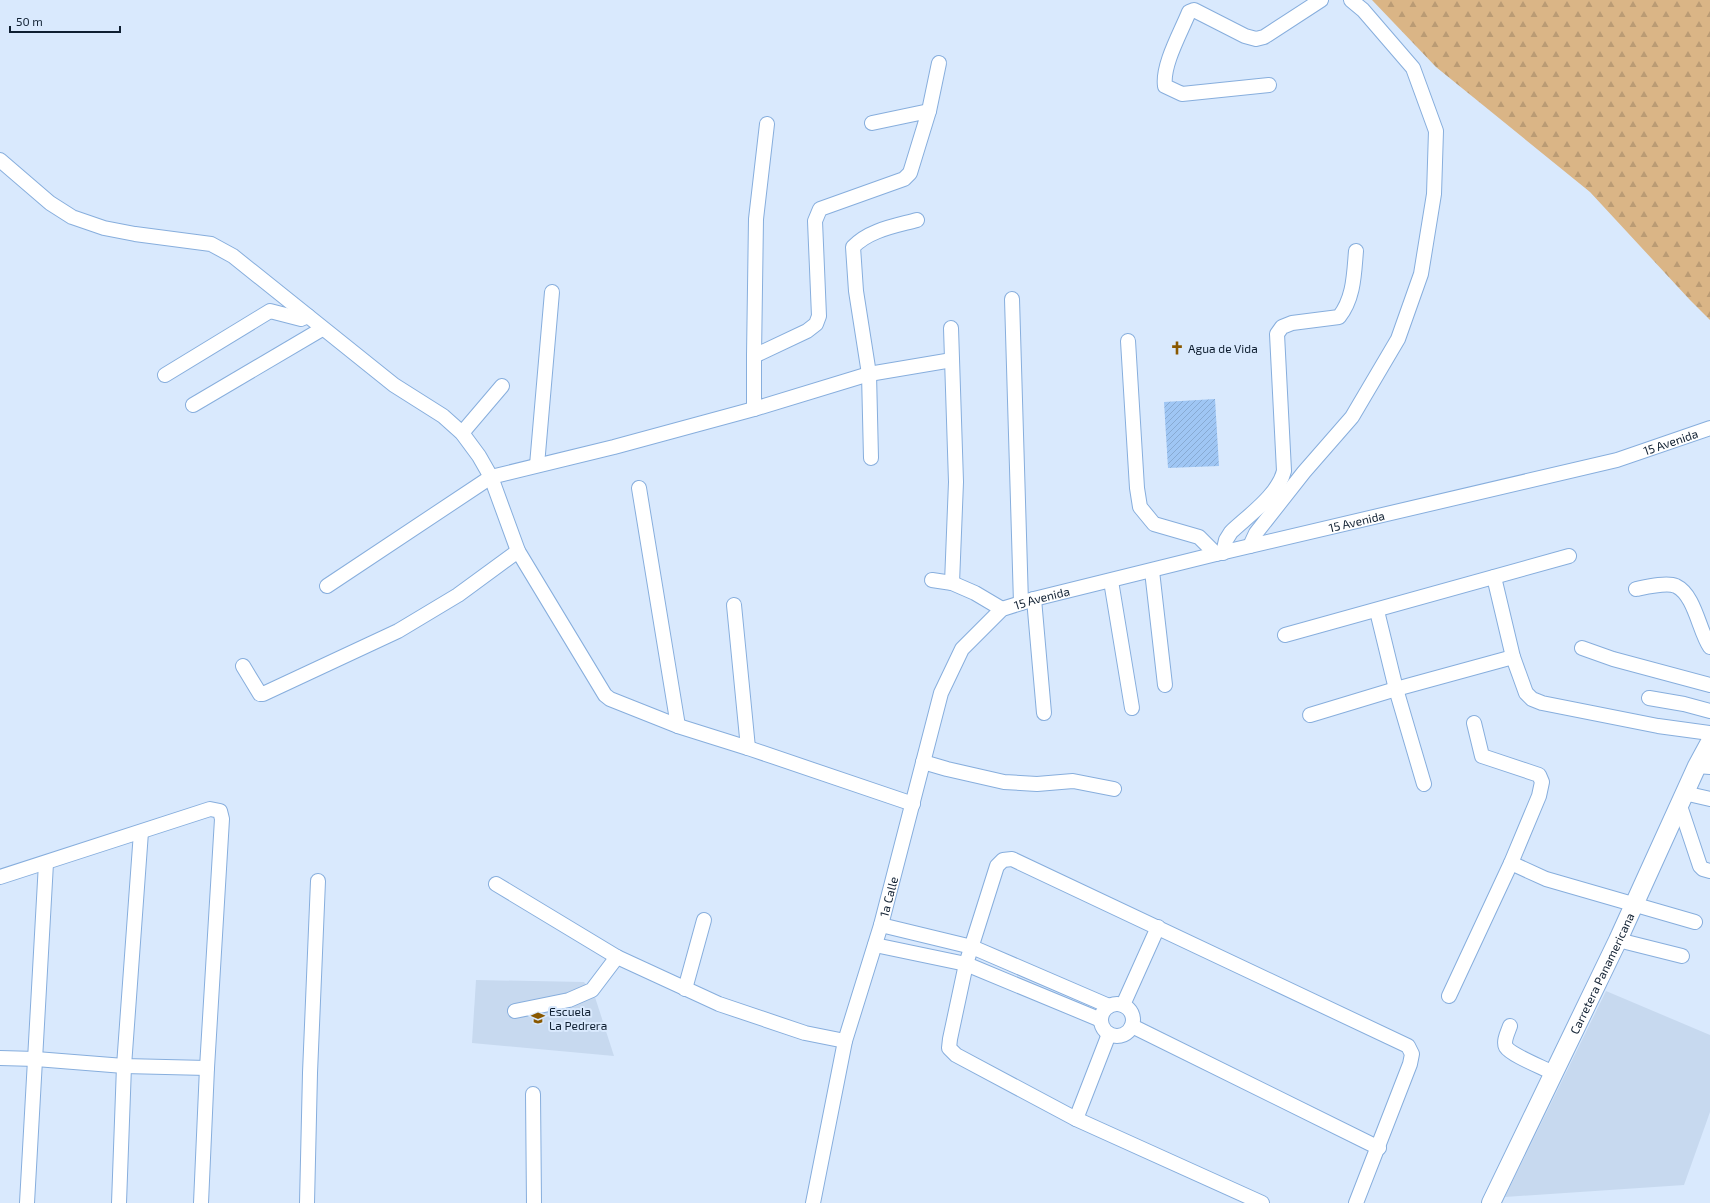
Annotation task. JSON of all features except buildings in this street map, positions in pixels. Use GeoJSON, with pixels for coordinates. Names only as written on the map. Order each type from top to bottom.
{"type":"FeatureCollection","features":[{"type":"Feature","properties":{"kind":"main road","name":"Carretera Panamericana"},"geometry":{"type":"LineString","coordinates":[[1491,1203],[1618,940],[1682,800],[1704,766],[1710,742]]}},
{"type":"Feature","properties":{"kind":"street"},"geometry":{"type":"LineString","coordinates":[[1268,85],[1182,94],[1166,86],[1164,80],[1167,66],[1189,12],[1194,10],[1245,36],[1256,39],[1264,37],[1321,0]]}},
{"type":"Feature","properties":{"kind":"street"},"geometry":{"type":"LineString","coordinates":[[1250,546],[1256,533],[1299,478],[1352,417],[1398,339],[1421,274],[1434,194],[1436,131],[1413,68],[1363,10],[1351,0]]}},
{"type":"Feature","properties":{"kind":"street"},"geometry":{"type":"LineString","coordinates":[[754,356],[807,331],[816,324],[819,316],[815,221],[820,209],[904,179],[910,173],[929,111],[939,63]]}},
{"type":"Feature","properties":{"kind":"street"},"geometry":{"type":"LineString","coordinates":[[872,123],[929,111]]}},
{"type":"Feature","properties":{"kind":"street"},"geometry":{"type":"LineString","coordinates":[[754,409],[756,219],[768,124]]}},
{"type":"Feature","properties":{"kind":"street"},"geometry":{"type":"LineString","coordinates":[[0,160],[50,203],[72,217],[104,228],[135,234],[211,244],[233,256],[322,329],[394,385],[443,416],[462,433],[491,478],[518,551],[606,695],[618,703],[678,726],[913,804]]}},
{"type":"Feature","properties":{"kind":"street"},"geometry":{"type":"LineString","coordinates":[[871,458],[869,374],[856,291],[853,247],[858,241],[879,230],[917,220]]}},
{"type":"Feature","properties":{"kind":"street"},"geometry":{"type":"LineString","coordinates":[[1128,341],[1137,488],[1140,506],[1154,524],[1199,537],[1219,553],[1231,532],[1274,491],[1281,481],[1284,471],[1278,334],[1282,327],[1292,323],[1340,317],[1347,307],[1352,290],[1356,251]]}},
{"type":"Feature","properties":{"kind":"street"},"geometry":{"type":"LineString","coordinates":[[537,466],[552,292]]}},
{"type":"Feature","properties":{"kind":"street"},"geometry":{"type":"LineString","coordinates":[[1012,299],[1027,601],[1044,714]]}},
{"type":"Feature","properties":{"kind":"street"},"geometry":{"type":"LineString","coordinates":[[165,375],[270,311],[301,319],[308,316]]}},
{"type":"Feature","properties":{"kind":"street"},"geometry":{"type":"LineString","coordinates":[[952,328],[956,482],[952,582]]}},
{"type":"Feature","properties":{"kind":"street"},"geometry":{"type":"LineString","coordinates":[[193,405],[322,329]]}},
{"type":"Feature","properties":{"kind":"street"},"geometry":{"type":"LineString","coordinates":[[327,586],[491,478],[614,447],[754,409],[869,374],[952,360]]}},
{"type":"Feature","properties":{"kind":"street"},"geometry":{"type":"LineString","coordinates":[[462,433],[502,386]]}},
{"type":"Feature","properties":{"kind":"street","name":"15 Avenida"},"geometry":{"type":"LineString","coordinates":[[1002,609],[1027,601],[1152,571],[1219,553],[1617,460],[1710,428]]}},
{"type":"Feature","properties":{"kind":"street"},"geometry":{"type":"LineString","coordinates":[[638,488],[678,726]]}},
{"type":"Feature","properties":{"kind":"street"},"geometry":{"type":"LineString","coordinates":[[244,666],[260,694],[268,692],[398,631],[458,595],[518,551]]}},
{"type":"Feature","properties":{"kind":"street"},"geometry":{"type":"LineString","coordinates":[[1285,635],[1377,611],[1569,556]]}},
{"type":"Feature","properties":{"kind":"street"},"geometry":{"type":"LineString","coordinates":[[1152,571],[1165,685]]}},
{"type":"Feature","properties":{"kind":"street"},"geometry":{"type":"LineString","coordinates":[[1494,577],[1513,657],[1526,693],[1532,698],[1542,703],[1658,726],[1710,733]]}},
{"type":"Feature","properties":{"kind":"street"},"geometry":{"type":"LineString","coordinates":[[932,580],[952,582],[975,593],[1002,609]]}},
{"type":"Feature","properties":{"kind":"street"},"geometry":{"type":"LineString","coordinates":[[1111,581],[1132,708]]}},
{"type":"Feature","properties":{"kind":"street"},"geometry":{"type":"LineString","coordinates":[[1636,589],[1667,585],[1676,586],[1683,591],[1690,601],[1710,647]]}},
{"type":"Feature","properties":{"kind":"street"},"geometry":{"type":"LineString","coordinates":[[734,605],[748,748]]}},
{"type":"Feature","properties":{"kind":"street","name":"1a Calle"},"geometry":{"type":"LineString","coordinates":[[813,1203],[845,1041],[881,925],[941,693],[962,649],[1002,609]]}},
{"type":"Feature","properties":{"kind":"street"},"geometry":{"type":"LineString","coordinates":[[1377,611],[1396,689],[1424,784]]}},
{"type":"Feature","properties":{"kind":"street"},"geometry":{"type":"LineString","coordinates":[[1582,648],[1613,659],[1710,685]]}},
{"type":"Feature","properties":{"kind":"street"},"geometry":{"type":"LineString","coordinates":[[1310,715],[1396,689],[1513,657]]}},
{"type":"Feature","properties":{"kind":"street"},"geometry":{"type":"LineString","coordinates":[[1649,698],[1684,704],[1710,711]]}},
{"type":"Feature","properties":{"kind":"street"},"geometry":{"type":"LineString","coordinates":[[1449,996],[1511,863],[1539,796],[1542,782],[1539,775],[1482,756],[1474,723]]}},
{"type":"Feature","properties":{"kind":"street"},"geometry":{"type":"LineString","coordinates":[[923,762],[1004,782],[1037,784],[1073,781],[1114,789]]}},
{"type":"Feature","properties":{"kind":"street"},"geometry":{"type":"LineString","coordinates":[[1710,799],[1682,800],[1700,866],[1710,871]]}},
{"type":"Feature","properties":{"kind":"street"},"geometry":{"type":"LineString","coordinates":[[0,878],[210,809],[220,811],[222,819],[207,1068],[201,1203]]}},
{"type":"Feature","properties":{"kind":"street"},"geometry":{"type":"LineString","coordinates":[[119,1203],[124,1066],[141,832]]}},
{"type":"Feature","properties":{"kind":"street"},"geometry":{"type":"LineString","coordinates":[[1262,1203],[1076,1118],[956,1055],[949,1048],[966,964],[997,866],[1003,860],[1012,859],[1408,1046],[1412,1054],[1410,1064],[1379,1148],[1356,1203]]}},
{"type":"Feature","properties":{"kind":"street"},"geometry":{"type":"LineString","coordinates":[[27,1203],[46,863]]}},
{"type":"Feature","properties":{"kind":"street"},"geometry":{"type":"LineString","coordinates":[[1511,863],[1546,879],[1695,922]]}},
{"type":"Feature","properties":{"kind":"street"},"geometry":{"type":"LineString","coordinates":[[307,1203],[310,1073],[318,882]]}},
{"type":"Feature","properties":{"kind":"street"},"geometry":{"type":"LineString","coordinates":[[496,884],[617,957],[685,989],[719,1004],[805,1033],[845,1041]]}},
{"type":"Feature","properties":{"kind":"street"},"geometry":{"type":"LineString","coordinates":[[685,989],[704,920]]}},
{"type":"Feature","properties":{"kind":"street"},"geometry":{"type":"LineString","coordinates":[[881,925],[972,947],[1109,1006]]}},
{"type":"Feature","properties":{"kind":"street"},"geometry":{"type":"LineString","coordinates":[[1123,1005],[1158,928]]}},
{"type":"Feature","properties":{"kind":"street"},"geometry":{"type":"LineString","coordinates":[[1618,940],[1682,956]]}},
{"type":"Feature","properties":{"kind":"street"},"geometry":{"type":"LineString","coordinates":[[875,945],[966,964],[1101,1020]]}},
{"type":"Feature","properties":{"kind":"street"},"geometry":{"type":"LineString","coordinates":[[515,1011],[569,1000],[592,990],[617,957]]}},
{"type":"Feature","properties":{"kind":"street"},"geometry":{"type":"LineString","coordinates":[[1116,1004],[1123,1005],[1132,1016],[1132,1026],[1120,1036],[1109,1034],[1105,1030],[1101,1020],[1102,1014],[1109,1006],[1116,1004]]}},
{"type":"Feature","properties":{"kind":"street"},"geometry":{"type":"LineString","coordinates":[[1132,1026],[1379,1148]]}},
{"type":"Feature","properties":{"kind":"street"},"geometry":{"type":"LineString","coordinates":[[1510,1026],[1505,1041],[1506,1048],[1512,1053],[1553,1073]]}},
{"type":"Feature","properties":{"kind":"street"},"geometry":{"type":"LineString","coordinates":[[1076,1118],[1109,1034]]}},
{"type":"Feature","properties":{"kind":"street"},"geometry":{"type":"LineString","coordinates":[[0,1058],[36,1059],[124,1066],[207,1068]]}},
{"type":"Feature","properties":{"kind":"street"},"geometry":{"type":"LineString","coordinates":[[533,1094],[534,1203]]}},
{"type":"Feature","properties":{"kind":"shaded area","name":"Escuela La Pedrera"},"geometry":{"type":"Polygon","coordinates":[[[476,980],[584,982],[594,994],[614,1056],[472,1043],[476,980]]]}},
{"type":"Feature","properties":{"kind":"shaded area"},"geometry":{"type":"Polygon","coordinates":[[[1606,991],[1710,1035],[1710,1112],[1684,1185],[1505,1197],[1606,991]]]}},
{"type":"Feature","properties":{"kind":"green space"},"geometry":{"type":"Polygon","coordinates":[[[1372,0],[1710,0],[1710,320],[1590,192],[1436,67],[1372,0]]]}},
{"type":"Feature","properties":{"kind":"place","name":"Agua de Vida"},"geometry":{"type":"Point","coordinates":[1177,348]}},
{"type":"Feature","properties":{"kind":"place","name":"Escuela La Pedrera"},"geometry":{"type":"Point","coordinates":[538,1018]}}]}
